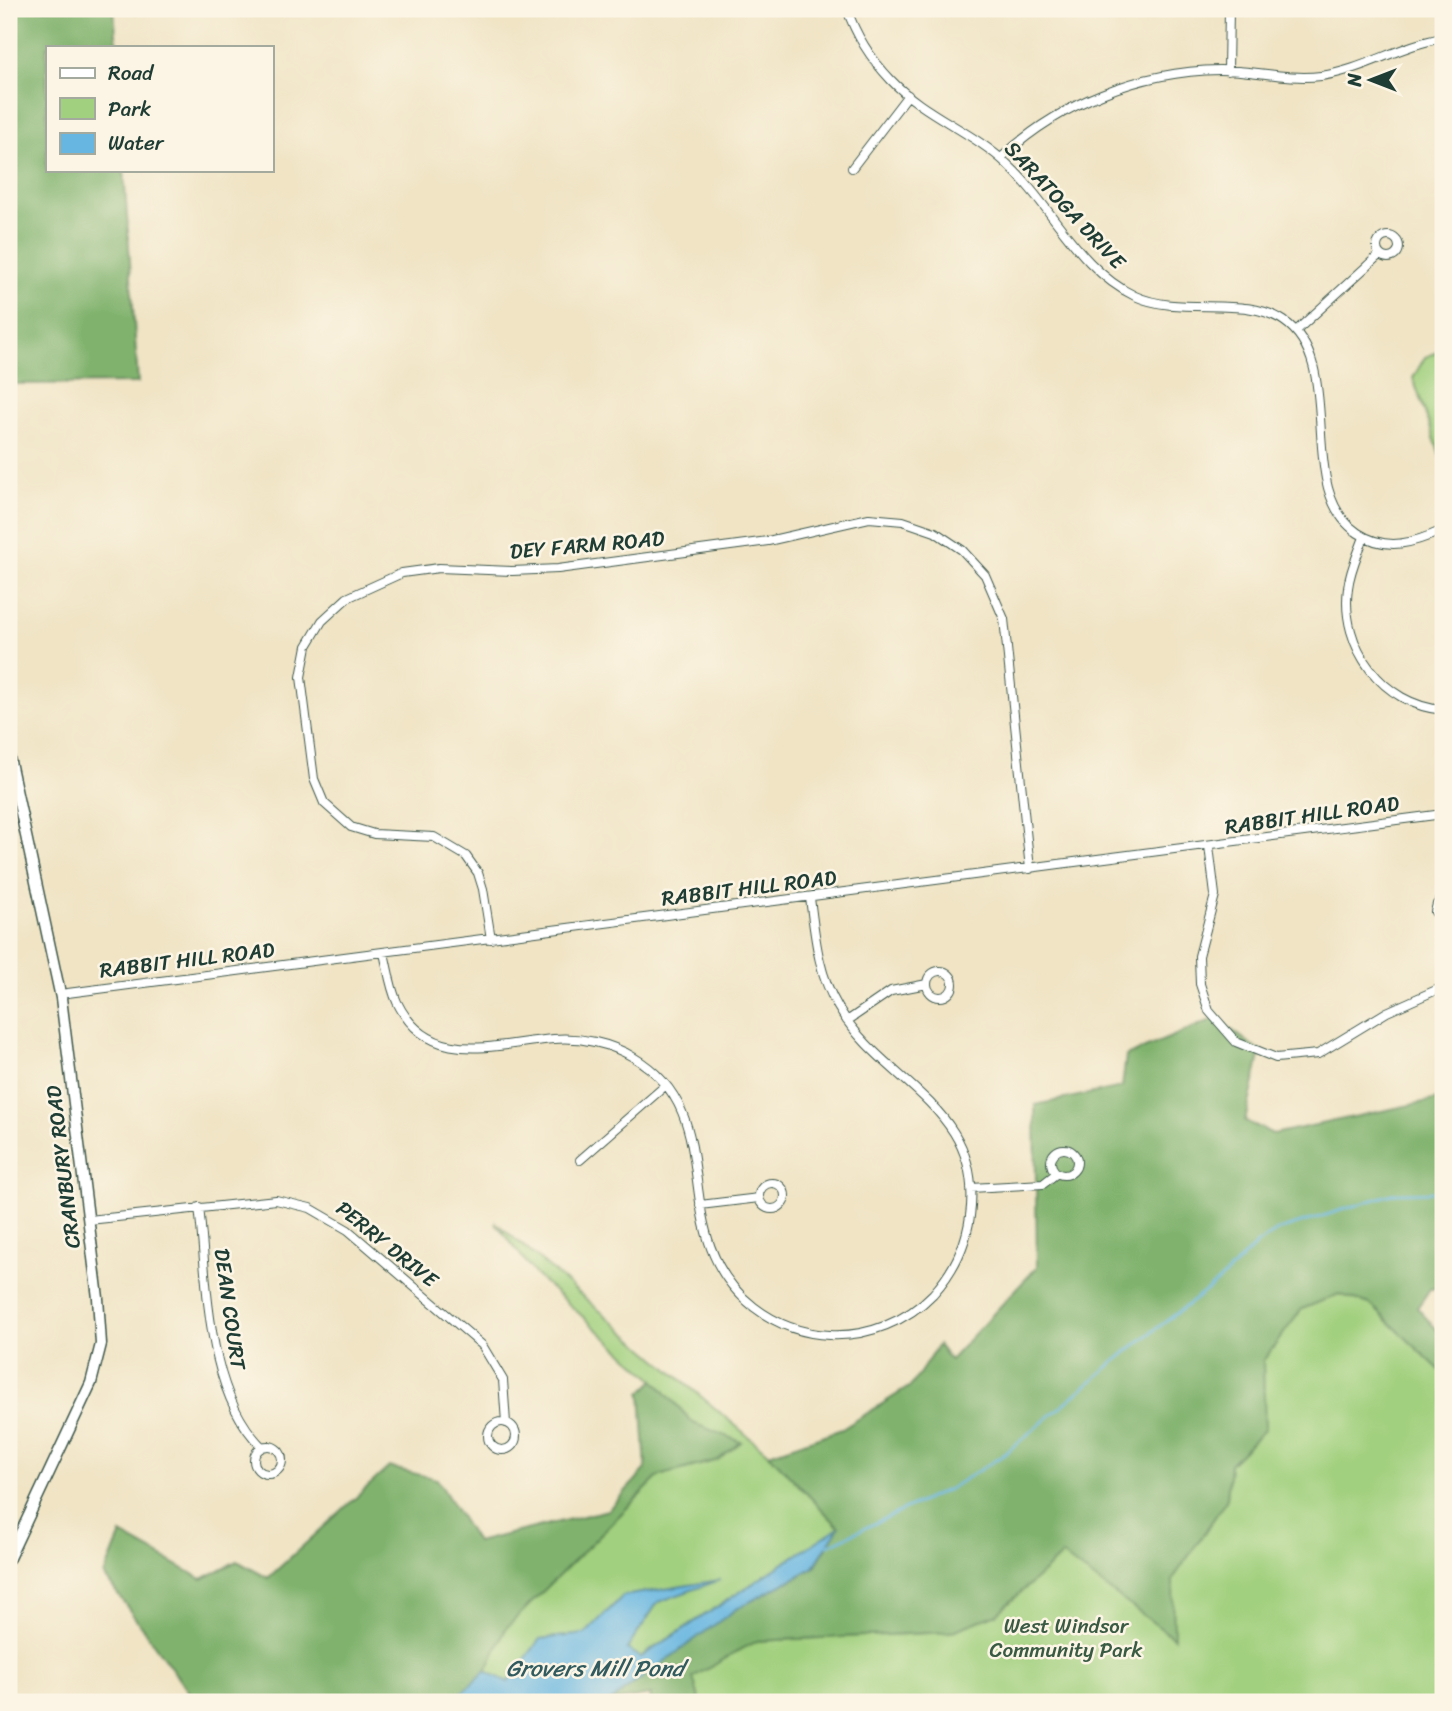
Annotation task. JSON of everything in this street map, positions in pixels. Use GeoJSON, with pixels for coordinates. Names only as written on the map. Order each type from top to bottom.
{"type":"FeatureCollection","features":[{"type":"Feature","properties":{"kind":"street","name":"SARATOGA DRIVE"},"geometry":{"type":"LineString","coordinates":[[847,9],[867,50],[908,95],[1001,158],[1024,181],[1091,263],[1118,287],[1163,305],[1267,313],[1296,331]]}},
{"type":"Feature","properties":{"kind":"street"},"geometry":{"type":"LineString","coordinates":[[1228,71],[1229,9]]}},
{"type":"Feature","properties":{"kind":"street"},"geometry":{"type":"LineString","coordinates":[[1001,158],[1055,118],[1101,94],[1157,78],[1228,71],[1298,77],[1328,75],[1353,69],[1404,47],[1443,38]]}},
{"type":"Feature","properties":{"kind":"street"},"geometry":{"type":"LineString","coordinates":[[852,168],[908,95]]}},
{"type":"Feature","properties":{"kind":"street"},"geometry":{"type":"LineString","coordinates":[[1379,255],[1296,331],[1312,363],[1333,502],[1344,520],[1364,537],[1378,542],[1404,545],[1443,530]]}},
{"type":"Feature","properties":{"kind":"street","name":"DEY FARM ROAD"},"geometry":{"type":"LineString","coordinates":[[491,939],[483,889],[478,873],[466,856],[434,837],[374,834],[351,827],[324,803],[313,779],[302,685],[307,646],[322,621],[347,598],[402,573],[439,568],[512,571],[571,567],[768,541],[869,518],[903,521],[935,532],[974,561],[993,589],[1004,619],[1030,869]]}},
{"type":"Feature","properties":{"kind":"street"},"geometry":{"type":"LineString","coordinates":[[1364,537],[1348,588],[1348,618],[1356,646],[1373,673],[1396,694],[1423,707],[1443,710]]}},
{"type":"Feature","properties":{"kind":"street","name":"CRANBURY ROAD"},"geometry":{"type":"LineString","coordinates":[[9,757],[60,994],[100,1318],[97,1365],[9,1558]]}},
{"type":"Feature","properties":{"kind":"street","name":"RABBIT HILL ROAD"},"geometry":{"type":"LineString","coordinates":[[60,994],[1443,814]]}},
{"type":"Feature","properties":{"kind":"street"},"geometry":{"type":"LineString","coordinates":[[1209,846],[1215,895],[1199,956],[1200,984],[1217,1023],[1242,1046],[1276,1058],[1318,1054],[1387,1012],[1443,987]]}},
{"type":"Feature","properties":{"kind":"street"},"geometry":{"type":"LineString","coordinates":[[384,953],[397,1003],[412,1024],[434,1040],[473,1049],[555,1039],[588,1040],[634,1057],[666,1085],[689,1126],[703,1226],[714,1258],[745,1300],[788,1326],[836,1335],[887,1325],[916,1308],[940,1286],[965,1242],[972,1207],[971,1188],[965,1155],[949,1123],[928,1098],[864,1041],[847,1021],[822,973],[810,898]]}},
{"type":"Feature","properties":{"kind":"street"},"geometry":{"type":"LineString","coordinates":[[1443,898],[1437,904],[1435,912],[1443,922]]}},
{"type":"Feature","properties":{"kind":"street"},"geometry":{"type":"LineString","coordinates":[[847,1021],[891,991],[927,984]]}},
{"type":"Feature","properties":{"kind":"street"},"geometry":{"type":"LineString","coordinates":[[580,1160],[666,1085]]}},
{"type":"Feature","properties":{"kind":"street"},"geometry":{"type":"LineString","coordinates":[[971,1188],[1043,1184],[1057,1173]]}},
{"type":"Feature","properties":{"kind":"street"},"geometry":{"type":"LineString","coordinates":[[700,1205],[759,1198]]}},
{"type":"Feature","properties":{"kind":"street","name":"PERRY DRIVE"},"geometry":{"type":"LineString","coordinates":[[89,1220],[276,1200],[310,1208],[338,1222],[482,1345],[503,1380],[506,1423]]}},
{"type":"Feature","properties":{"kind":"street","name":"DEAN COURT"},"geometry":{"type":"LineString","coordinates":[[199,1207],[220,1372],[237,1414],[262,1447]]}},
{"type":"Feature","properties":{"kind":"green space"},"geometry":{"type":"Polygon","coordinates":[[[9,9],[114,9],[117,46],[46,46],[46,172],[124,172],[138,383],[9,384],[9,9]]]}},
{"type":"Feature","properties":{"kind":"green space"},"geometry":{"type":"Polygon","coordinates":[[[1443,350],[1443,464],[1413,378],[1425,357],[1443,350]]]}},
{"type":"Feature","properties":{"kind":"green space"},"geometry":{"type":"Polygon","coordinates":[[[1216,1018],[1261,1052],[1245,1121],[1273,1134],[1443,1098],[1443,1287],[1430,1289],[1417,1308],[1443,1336],[1443,1373],[1370,1304],[1339,1294],[1302,1309],[1263,1361],[1265,1429],[1230,1464],[1227,1499],[1173,1579],[1174,1638],[1062,1555],[997,1614],[950,1632],[756,1641],[693,1677],[700,1702],[650,1702],[651,1695],[609,1702],[736,1609],[814,1568],[839,1527],[769,1454],[842,1429],[912,1385],[938,1345],[950,1360],[1037,1267],[1035,1105],[1122,1087],[1126,1056],[1216,1018]]]}},
{"type":"Feature","properties":{"kind":"green space"},"geometry":{"type":"Polygon","coordinates":[[[495,1222],[769,1454],[839,1527],[640,1657],[627,1649],[658,1602],[715,1581],[623,1596],[585,1634],[540,1639],[508,1683],[486,1671],[506,1628],[659,1476],[718,1460],[693,1423],[654,1380],[536,1275],[495,1222]]]}},
{"type":"Feature","properties":{"kind":"green space","name":"West Windsor Community Park"},"geometry":{"type":"Polygon","coordinates":[[[1339,1294],[1370,1304],[1443,1373],[1443,1702],[700,1702],[693,1677],[756,1641],[950,1632],[997,1614],[1062,1555],[1173,1579],[1227,1499],[1230,1464],[1264,1429],[1263,1361],[1302,1309],[1339,1294]]]}},
{"type":"Feature","properties":{"kind":"green space"},"geometry":{"type":"Polygon","coordinates":[[[654,1380],[693,1423],[741,1442],[718,1460],[659,1476],[506,1628],[486,1671],[457,1697],[458,1702],[196,1702],[104,1575],[121,1534],[202,1579],[237,1561],[268,1578],[389,1467],[437,1479],[476,1542],[608,1510],[646,1469],[641,1393],[654,1380]]]}},
{"type":"Feature","properties":{"kind":"water","name":"Grovers Mill Pond"},"geometry":{"type":"Polygon","coordinates":[[[839,1527],[813,1568],[736,1609],[609,1702],[458,1702],[457,1697],[486,1671],[508,1682],[540,1639],[585,1634],[623,1596],[720,1580],[658,1602],[627,1649],[641,1657],[839,1527]]]}},
{"type":"Feature","properties":{"kind":"waterway"},"geometry":{"type":"LineString","coordinates":[[828,1545],[949,1489],[1002,1456],[1131,1348],[1218,1282],[1257,1244],[1279,1230],[1395,1193],[1443,1192]]}}]}
